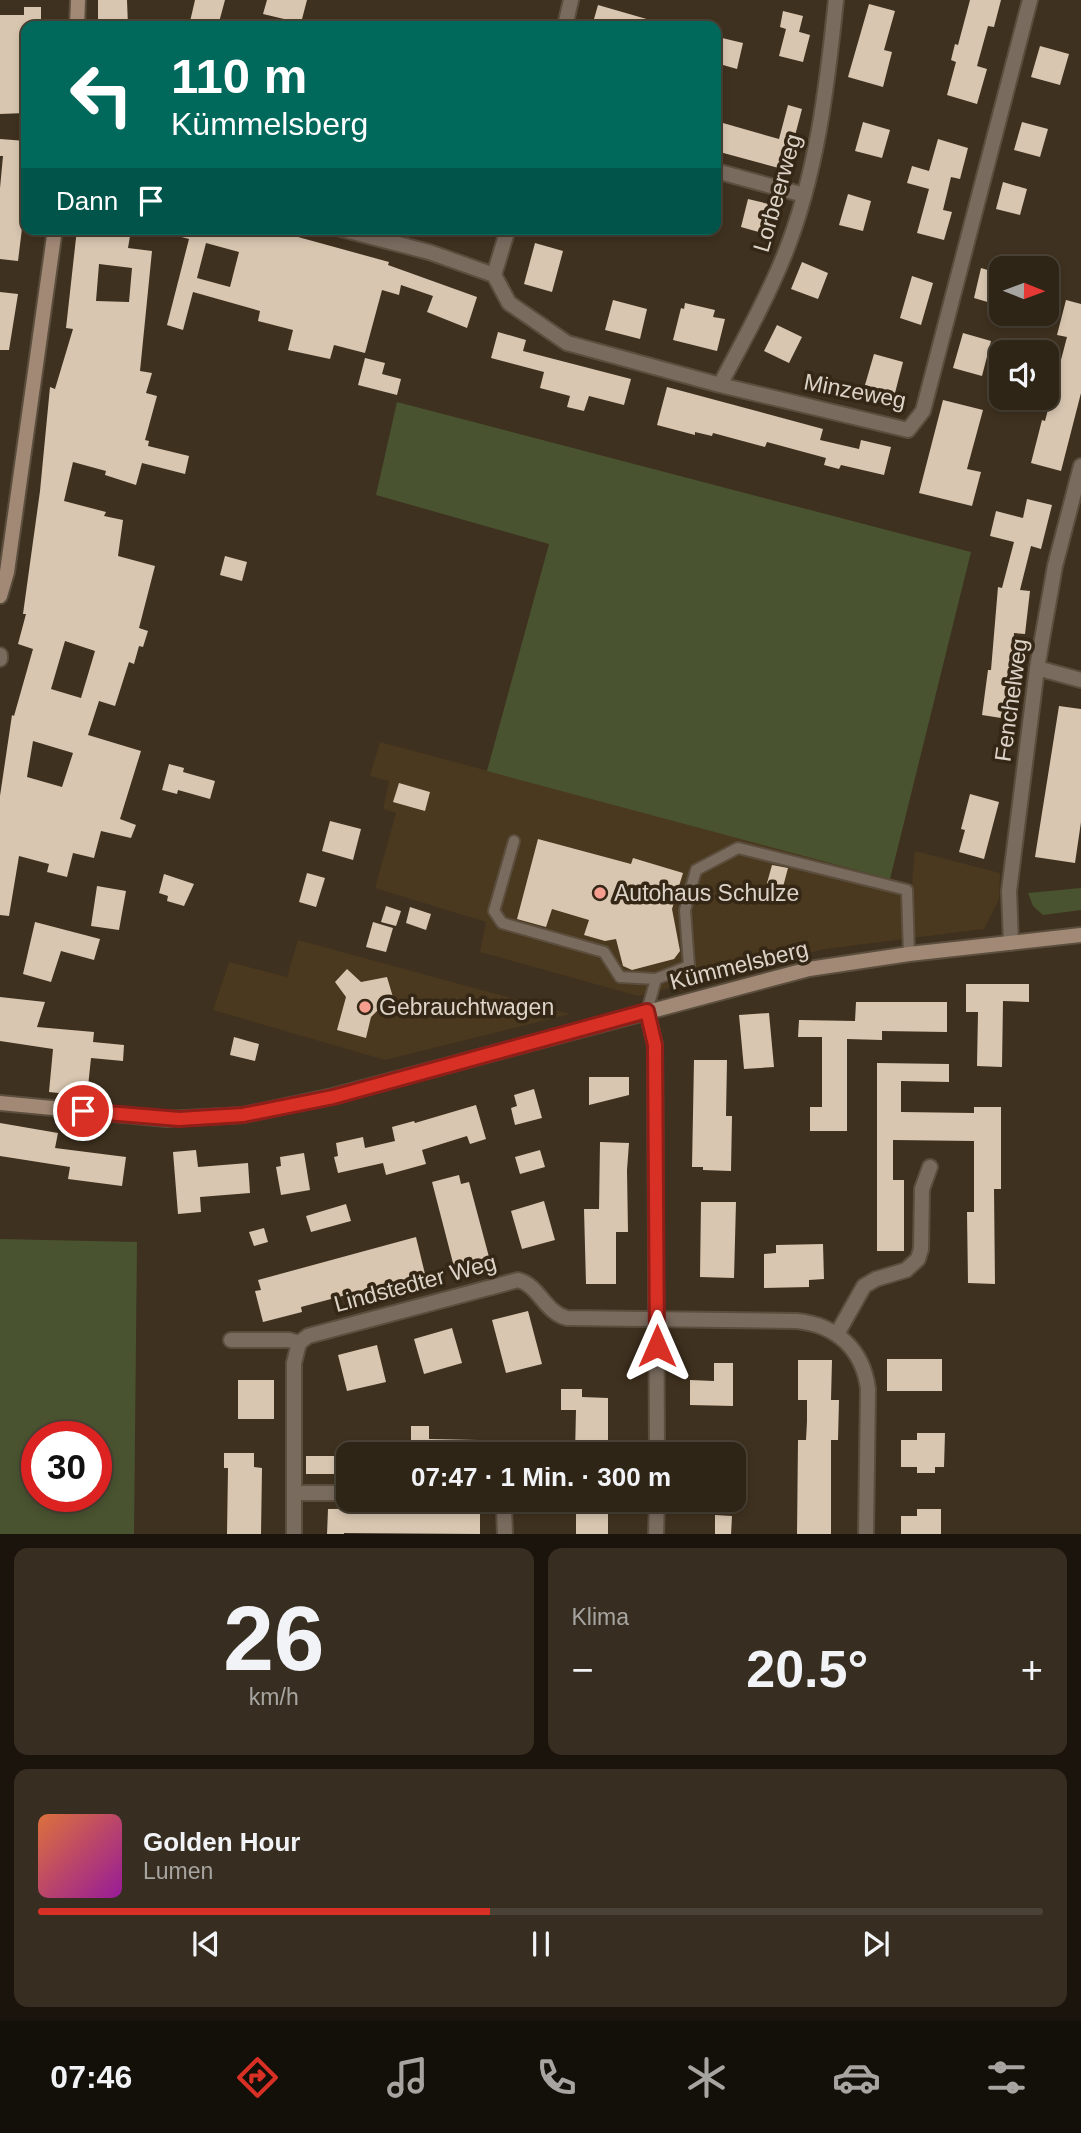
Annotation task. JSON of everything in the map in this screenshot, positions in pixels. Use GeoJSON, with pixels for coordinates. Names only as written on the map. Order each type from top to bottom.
{"type":"FeatureCollection","features":[{"type":"Feature","properties":{"kind":"main road"},"geometry":{"type":"LineString","coordinates":[[77,21],[78,0]]}},
{"type":"Feature","properties":{"kind":"main road"},"geometry":{"type":"LineString","coordinates":[[0,596],[7,572],[54,235]]}},
{"type":"Feature","properties":{"kind":"main road","name":"Kümmelsberg"},"geometry":{"type":"LineString","coordinates":[[0,1103],[167,1119],[243,1115],[333,1097],[808,970],[909,954],[1081,935]]}},
{"type":"Feature","properties":{"kind":"street"},"geometry":{"type":"LineString","coordinates":[[566,21],[571,0]]}},
{"type":"Feature","properties":{"kind":"street","name":"Lorbeerweg"},"geometry":{"type":"LineString","coordinates":[[720,385],[785,255],[804,195],[825,103],[836,0]]}},
{"type":"Feature","properties":{"kind":"street","name":"Minzeweg"},"geometry":{"type":"LineString","coordinates":[[494,275],[509,303],[567,343],[720,385],[908,430],[923,411],[1030,0]]}},
{"type":"Feature","properties":{"kind":"street"},"geometry":{"type":"LineString","coordinates":[[721,172],[804,195]]}},
{"type":"Feature","properties":{"kind":"street"},"geometry":{"type":"LineString","coordinates":[[364,235],[429,252],[494,275],[506,235]]}},
{"type":"Feature","properties":{"kind":"street","name":"Fenchelweg"},"geometry":{"type":"LineString","coordinates":[[1010,943],[1009,891],[1037,668],[1055,566],[1081,466]]}},
{"type":"Feature","properties":{"kind":"street"},"geometry":{"type":"LineString","coordinates":[[1037,668],[1081,680]]}},
{"type":"Feature","properties":{"kind":"street"},"geometry":{"type":"LineString","coordinates":[[647,1011],[655,1045],[657,1442]]}},
{"type":"Feature","properties":{"kind":"street"},"geometry":{"type":"LineString","coordinates":[[866,1534],[867,1381],[860,1358],[837,1334],[868,1283],[906,1270],[917,1262],[921,1249],[922,1189],[930,1167]]}},
{"type":"Feature","properties":{"kind":"street","name":"Lindstedter Weg"},"geometry":{"type":"LineString","coordinates":[[232,1340],[289,1340],[299,1343],[308,1336],[514,1280],[531,1286],[555,1313],[562,1317],[797,1321],[817,1325],[837,1334]]}},
{"type":"Feature","properties":{"kind":"street"},"geometry":{"type":"LineString","coordinates":[[294,1534],[294,1363],[299,1343]]}},
{"type":"Feature","properties":{"kind":"street"},"geometry":{"type":"LineString","coordinates":[[294,1493],[336,1493]]}},
{"type":"Feature","properties":{"kind":"street"},"geometry":{"type":"LineString","coordinates":[[505,1512],[505,1534]]}},
{"type":"Feature","properties":{"kind":"street"},"geometry":{"type":"LineString","coordinates":[[656,1534],[657,1512]]}},
{"type":"Feature","properties":{"kind":"lane"},"geometry":{"type":"LineString","coordinates":[[514,841],[494,911],[502,923],[604,952],[620,977],[656,979],[689,966],[685,911],[695,870],[738,848],[907,890],[909,954]]}},
{"type":"Feature","properties":{"kind":"lane"},"geometry":{"type":"LineString","coordinates":[[647,1011],[656,979]]}},
{"type":"Feature","properties":{"kind":"shaded area"},"geometry":{"type":"Polygon","coordinates":[[[380,742],[912,884],[915,851],[1000,873],[999,899],[984,929],[825,949],[638,996],[480,952],[486,922],[375,888],[396,813],[383,809],[389,781],[370,776],[380,742]]]}},
{"type":"Feature","properties":{"kind":"shaded area"},"geometry":{"type":"Polygon","coordinates":[[[298,940],[570,1014],[385,1060],[213,1010],[229,962],[287,977],[298,940]]]}},
{"type":"Feature","properties":{"kind":"green space"},"geometry":{"type":"Polygon","coordinates":[[[397,402],[971,552],[890,879],[487,771],[549,544],[376,495],[397,402]]]}},
{"type":"Feature","properties":{"kind":"green space"},"geometry":{"type":"Polygon","coordinates":[[[1081,888],[1081,910],[1043,915],[1033,906],[1028,893],[1081,888]]]}},
{"type":"Feature","properties":{"kind":"green space"},"geometry":{"type":"Polygon","coordinates":[[[0,1239],[137,1242],[134,1534],[0,1534],[0,1239]]]}},
{"type":"Feature","properties":{"kind":"building"},"geometry":{"type":"Polygon","coordinates":[[[98,0],[127,0],[128,21],[98,21],[98,0]]]}},
{"type":"Feature","properties":{"kind":"building"},"geometry":{"type":"Polygon","coordinates":[[[195,0],[225,0],[219,21],[190,21],[195,0]]]}},
{"type":"Feature","properties":{"kind":"building"},"geometry":{"type":"Polygon","coordinates":[[[267,0],[307,0],[302,21],[263,14],[267,0]]]}},
{"type":"Feature","properties":{"kind":"building"},"geometry":{"type":"Polygon","coordinates":[[[970,0],[1001,0],[994,27],[988,26],[977,66],[987,69],[977,104],[947,95],[956,62],[951,60],[955,44],[958,45],[970,0]]]}},
{"type":"Feature","properties":{"kind":"building"},"geometry":{"type":"Polygon","coordinates":[[[869,4],[895,11],[884,50],[892,52],[883,87],[848,77],[869,4]]]}},
{"type":"Feature","properties":{"kind":"building"},"geometry":{"type":"Polygon","coordinates":[[[598,5],[654,21],[593,21],[598,5]]]}},
{"type":"Feature","properties":{"kind":"building"},"geometry":{"type":"Polygon","coordinates":[[[24,7],[41,7],[41,21],[21,21],[21,113],[0,114],[0,15],[24,15],[24,7]]]}},
{"type":"Feature","properties":{"kind":"building"},"geometry":{"type":"Polygon","coordinates":[[[783,11],[803,16],[799,32],[810,35],[803,62],[779,56],[786,29],[780,27],[783,11]]]}},
{"type":"Feature","properties":{"kind":"building"},"geometry":{"type":"Polygon","coordinates":[[[721,38],[743,43],[737,69],[721,64],[721,38]]]}},
{"type":"Feature","properties":{"kind":"building"},"geometry":{"type":"Polygon","coordinates":[[[1040,46],[1069,54],[1060,85],[1031,77],[1040,46]]]}},
{"type":"Feature","properties":{"kind":"building"},"geometry":{"type":"Polygon","coordinates":[[[788,105],[802,109],[786,170],[721,152],[721,122],[779,139],[788,105]]]}},
{"type":"Feature","properties":{"kind":"building"},"geometry":{"type":"Polygon","coordinates":[[[863,122],[890,130],[882,158],[855,151],[863,122]]]}},
{"type":"Feature","properties":{"kind":"building"},"geometry":{"type":"Polygon","coordinates":[[[1022,122],[1048,129],[1040,157],[1014,150],[1022,122]]]}},
{"type":"Feature","properties":{"kind":"building"},"geometry":{"type":"Polygon","coordinates":[[[0,139],[21,141],[21,235],[18,261],[0,259],[3,156],[0,156],[0,139]]]}},
{"type":"Feature","properties":{"kind":"building"},"geometry":{"type":"Polygon","coordinates":[[[938,139],[968,148],[960,179],[951,177],[943,210],[952,212],[944,240],[917,233],[929,189],[907,183],[912,166],[929,171],[938,139]]]}},
{"type":"Feature","properties":{"kind":"building"},"geometry":{"type":"Polygon","coordinates":[[[1003,182],[1027,189],[1020,215],[996,209],[1003,182]]]}},
{"type":"Feature","properties":{"kind":"building"},"geometry":{"type":"Polygon","coordinates":[[[848,194],[871,201],[863,231],[839,225],[848,194]]]}},
{"type":"Feature","properties":{"kind":"building"},"geometry":{"type":"Polygon","coordinates":[[[748,199],[777,206],[769,235],[741,227],[748,199]]]}},
{"type":"Feature","properties":{"kind":"building"},"geometry":{"type":"Polygon","coordinates":[[[76,235],[130,236],[128,248],[152,251],[140,371],[152,373],[146,393],[157,396],[145,440],[149,441],[148,446],[189,456],[185,474],[142,463],[136,485],[105,475],[106,471],[73,462],[64,501],[106,512],[104,516],[123,520],[118,556],[155,566],[139,628],[148,631],[143,647],[139,646],[134,664],[129,662],[115,706],[99,701],[88,735],[141,751],[120,819],[136,825],[131,838],[101,831],[94,858],[73,853],[67,877],[47,872],[49,864],[19,856],[9,916],[0,915],[0,796],[12,715],[14,716],[33,649],[18,644],[26,614],[23,614],[40,491],[50,387],[55,389],[73,329],[66,328],[76,235]],[[99,264],[96,301],[129,302],[132,268],[99,264]],[[65,641],[51,689],[81,698],[95,651],[65,641]],[[33,741],[27,777],[62,787],[73,753],[33,741]]]}},
{"type":"Feature","properties":{"kind":"building"},"geometry":{"type":"Polygon","coordinates":[[[174,235],[291,235],[389,262],[388,265],[477,297],[467,328],[427,312],[433,296],[401,285],[399,295],[382,290],[365,353],[334,345],[330,359],[288,350],[293,330],[258,321],[260,311],[193,292],[183,330],[167,325],[189,239],[174,235]],[[206,243],[197,278],[230,287],[239,252],[206,243]]]}},
{"type":"Feature","properties":{"kind":"building"},"geometry":{"type":"Polygon","coordinates":[[[535,243],[563,251],[552,292],[524,284],[535,243]]]}},
{"type":"Feature","properties":{"kind":"building"},"geometry":{"type":"Polygon","coordinates":[[[802,262],[828,273],[818,299],[791,289],[802,262]]]}},
{"type":"Feature","properties":{"kind":"building"},"geometry":{"type":"Polygon","coordinates":[[[981,268],[989,270],[989,302],[974,298],[981,268]]]}},
{"type":"Feature","properties":{"kind":"building"},"geometry":{"type":"Polygon","coordinates":[[[912,276],[933,283],[921,325],[900,318],[912,276]]]}},
{"type":"Feature","properties":{"kind":"building"},"geometry":{"type":"Polygon","coordinates":[[[0,292],[18,294],[9,350],[0,350],[0,292]]]}},
{"type":"Feature","properties":{"kind":"building"},"geometry":{"type":"Polygon","coordinates":[[[613,300],[647,309],[640,339],[605,330],[613,300]]]}},
{"type":"Feature","properties":{"kind":"building"},"geometry":{"type":"Polygon","coordinates":[[[1066,300],[1081,304],[1081,393],[1061,471],[1031,463],[1042,420],[1045,421],[1048,410],[1059,410],[1059,368],[1067,337],[1057,335],[1066,300]]]}},
{"type":"Feature","properties":{"kind":"building"},"geometry":{"type":"Polygon","coordinates":[[[685,303],[715,310],[713,317],[725,319],[717,351],[673,340],[681,308],[684,309],[685,303]]]}},
{"type":"Feature","properties":{"kind":"building"},"geometry":{"type":"Polygon","coordinates":[[[777,325],[802,337],[789,363],[764,351],[777,325]]]}},
{"type":"Feature","properties":{"kind":"building"},"geometry":{"type":"Polygon","coordinates":[[[498,332],[526,340],[523,351],[631,379],[624,405],[589,396],[584,411],[567,407],[570,396],[540,388],[544,372],[491,358],[498,332]]]}},
{"type":"Feature","properties":{"kind":"building"},"geometry":{"type":"Polygon","coordinates":[[[963,333],[989,340],[982,376],[953,368],[963,333]]]}},
{"type":"Feature","properties":{"kind":"building"},"geometry":{"type":"Polygon","coordinates":[[[874,354],[903,362],[895,393],[865,385],[874,354]]]}},
{"type":"Feature","properties":{"kind":"building"},"geometry":{"type":"Polygon","coordinates":[[[365,358],[385,363],[382,374],[401,379],[397,395],[358,385],[365,358]]]}},
{"type":"Feature","properties":{"kind":"building"},"geometry":{"type":"Polygon","coordinates":[[[667,387],[823,429],[820,440],[859,449],[861,440],[891,447],[884,475],[841,465],[839,469],[824,465],[826,458],[767,442],[765,447],[713,433],[712,436],[695,432],[695,435],[657,425],[667,387]]]}},
{"type":"Feature","properties":{"kind":"building"},"geometry":{"type":"Polygon","coordinates":[[[943,400],[983,410],[967,469],[981,472],[972,506],[919,493],[943,400]]]}},
{"type":"Feature","properties":{"kind":"building"},"geometry":{"type":"Polygon","coordinates":[[[1027,499],[1052,505],[1041,549],[1031,546],[1020,590],[1030,591],[1025,634],[1014,633],[1011,673],[1020,674],[1014,720],[982,715],[988,670],[991,670],[998,587],[1002,588],[1014,542],[990,536],[996,511],[1023,518],[1027,499]]]}},
{"type":"Feature","properties":{"kind":"building"},"geometry":{"type":"Polygon","coordinates":[[[225,556],[247,562],[242,581],[220,575],[225,556]]]}},
{"type":"Feature","properties":{"kind":"building"},"geometry":{"type":"Polygon","coordinates":[[[1059,706],[1081,709],[1081,822],[1075,863],[1035,857],[1059,706]]]}},
{"type":"Feature","properties":{"kind":"building"},"geometry":{"type":"Polygon","coordinates":[[[169,764],[184,768],[183,772],[215,781],[210,799],[178,790],[177,794],[162,790],[169,764]]]}},
{"type":"Feature","properties":{"kind":"building"},"geometry":{"type":"Polygon","coordinates":[[[399,783],[430,792],[425,811],[393,802],[399,783]]]}},
{"type":"Feature","properties":{"kind":"building"},"geometry":{"type":"Polygon","coordinates":[[[970,794],[999,802],[984,859],[959,852],[965,830],[961,829],[970,794]]]}},
{"type":"Feature","properties":{"kind":"building"},"geometry":{"type":"Polygon","coordinates":[[[330,821],[361,829],[353,860],[322,851],[330,821]]]}},
{"type":"Feature","properties":{"kind":"building","name":"Autohaus Schulze"},"geometry":{"type":"Polygon","coordinates":[[[538,839],[631,864],[633,858],[683,873],[672,909],[680,951],[674,959],[632,970],[623,966],[616,939],[605,941],[584,935],[589,920],[552,909],[546,927],[517,919],[538,839]]]}},
{"type":"Feature","properties":{"kind":"building"},"geometry":{"type":"Polygon","coordinates":[[[772,865],[788,868],[783,887],[767,883],[772,865]]]}},
{"type":"Feature","properties":{"kind":"building"},"geometry":{"type":"Polygon","coordinates":[[[307,873],[325,878],[316,907],[299,902],[307,873]]]}},
{"type":"Feature","properties":{"kind":"building"},"geometry":{"type":"Polygon","coordinates":[[[164,874],[194,884],[184,906],[167,901],[168,896],[159,893],[164,874]]]}},
{"type":"Feature","properties":{"kind":"building"},"geometry":{"type":"Polygon","coordinates":[[[97,886],[126,891],[119,930],[91,926],[97,886]]]}},
{"type":"Feature","properties":{"kind":"building"},"geometry":{"type":"Polygon","coordinates":[[[386,906],[401,911],[396,926],[381,922],[386,906]]]}},
{"type":"Feature","properties":{"kind":"building"},"geometry":{"type":"Polygon","coordinates":[[[410,907],[431,914],[426,930],[406,923],[410,907]]]}},
{"type":"Feature","properties":{"kind":"building"},"geometry":{"type":"Polygon","coordinates":[[[35,922],[100,939],[94,960],[61,951],[51,982],[23,974],[35,922]]]}},
{"type":"Feature","properties":{"kind":"building"},"geometry":{"type":"Polygon","coordinates":[[[373,922],[393,928],[386,952],[366,947],[373,922]]]}},
{"type":"Feature","properties":{"kind":"building"},"geometry":{"type":"Polygon","coordinates":[[[347,969],[361,982],[387,977],[395,1004],[380,1008],[371,1017],[366,1038],[337,1030],[346,997],[335,982],[347,969]]]}},
{"type":"Feature","properties":{"kind":"building"},"geometry":{"type":"Polygon","coordinates":[[[966,984],[1029,984],[1029,1002],[1003,1001],[1002,1067],[977,1066],[978,1012],[966,1012],[966,984]]]}},
{"type":"Feature","properties":{"kind":"building"},"geometry":{"type":"Polygon","coordinates":[[[0,997],[45,1002],[37,1027],[94,1032],[93,1042],[124,1045],[123,1061],[91,1058],[87,1096],[49,1092],[53,1049],[0,1041],[0,997]]]}},
{"type":"Feature","properties":{"kind":"building"},"geometry":{"type":"Polygon","coordinates":[[[856,1002],[947,1002],[947,1032],[882,1031],[882,1040],[847,1039],[847,1131],[810,1131],[810,1107],[822,1107],[822,1037],[798,1037],[799,1020],[855,1021],[856,1002]]]}},
{"type":"Feature","properties":{"kind":"building"},"geometry":{"type":"Polygon","coordinates":[[[769,1013],[774,1067],[744,1069],[739,1015],[769,1013]]]}},
{"type":"Feature","properties":{"kind":"building"},"geometry":{"type":"Polygon","coordinates":[[[234,1037],[259,1044],[255,1061],[230,1055],[234,1037]]]}},
{"type":"Feature","properties":{"kind":"building"},"geometry":{"type":"Polygon","coordinates":[[[694,1060],[727,1060],[726,1116],[732,1116],[731,1171],[692,1167],[694,1060]]]}},
{"type":"Feature","properties":{"kind":"building"},"geometry":{"type":"Polygon","coordinates":[[[877,1063],[949,1064],[949,1082],[901,1081],[901,1112],[974,1113],[974,1107],[1001,1107],[1001,1189],[994,1189],[995,1284],[968,1283],[967,1212],[974,1212],[974,1141],[893,1140],[893,1180],[904,1180],[904,1251],[877,1251],[877,1063]]]}},
{"type":"Feature","properties":{"kind":"building"},"geometry":{"type":"Polygon","coordinates":[[[589,1077],[629,1077],[629,1095],[589,1105],[589,1077]]]}},
{"type":"Feature","properties":{"kind":"building"},"geometry":{"type":"Polygon","coordinates":[[[534,1089],[542,1118],[515,1125],[511,1108],[517,1106],[514,1095],[534,1089]]]}},
{"type":"Feature","properties":{"kind":"building"},"geometry":{"type":"Polygon","coordinates":[[[476,1105],[486,1139],[470,1144],[467,1136],[422,1150],[426,1164],[386,1175],[383,1163],[338,1173],[334,1157],[338,1156],[336,1143],[363,1137],[365,1148],[395,1141],[392,1127],[476,1105]]]}},
{"type":"Feature","properties":{"kind":"building"},"geometry":{"type":"Polygon","coordinates":[[[0,1123],[58,1133],[55,1148],[126,1157],[122,1186],[68,1179],[70,1167],[0,1156],[0,1123]]]}},
{"type":"Feature","properties":{"kind":"building"},"geometry":{"type":"Polygon","coordinates":[[[600,1142],[629,1143],[628,1232],[616,1232],[616,1284],[586,1284],[584,1209],[599,1209],[600,1142]]]}},
{"type":"Feature","properties":{"kind":"building"},"geometry":{"type":"Polygon","coordinates":[[[196,1150],[198,1167],[248,1163],[250,1193],[200,1197],[201,1212],[178,1214],[173,1152],[196,1150]]]}},
{"type":"Feature","properties":{"kind":"building"},"geometry":{"type":"Polygon","coordinates":[[[540,1150],[545,1167],[520,1174],[515,1157],[540,1150]]]}},
{"type":"Feature","properties":{"kind":"building"},"geometry":{"type":"Polygon","coordinates":[[[304,1153],[310,1190],[281,1195],[276,1167],[281,1166],[280,1157],[304,1153]]]}},
{"type":"Feature","properties":{"kind":"building"},"geometry":{"type":"Polygon","coordinates":[[[459,1175],[461,1184],[469,1182],[489,1257],[454,1267],[432,1182],[459,1175]]]}},
{"type":"Feature","properties":{"kind":"building"},"geometry":{"type":"Polygon","coordinates":[[[544,1201],[555,1240],[522,1249],[511,1211],[544,1201]]]}},
{"type":"Feature","properties":{"kind":"building"},"geometry":{"type":"Polygon","coordinates":[[[701,1202],[736,1202],[734,1278],[700,1277],[701,1202]]]}},
{"type":"Feature","properties":{"kind":"building"},"geometry":{"type":"Polygon","coordinates":[[[346,1204],[351,1221],[311,1232],[306,1216],[346,1204]]]}},
{"type":"Feature","properties":{"kind":"building"},"geometry":{"type":"Polygon","coordinates":[[[264,1228],[268,1242],[254,1246],[249,1232],[264,1228]]]}},
{"type":"Feature","properties":{"kind":"building"},"geometry":{"type":"Polygon","coordinates":[[[416,1237],[425,1274],[301,1307],[302,1312],[263,1322],[255,1291],[261,1290],[258,1280],[416,1237]]]}},
{"type":"Feature","properties":{"kind":"building"},"geometry":{"type":"Polygon","coordinates":[[[823,1244],[824,1279],[809,1280],[809,1287],[764,1288],[764,1254],[776,1253],[776,1245],[823,1244]]]}},
{"type":"Feature","properties":{"kind":"building"},"geometry":{"type":"Polygon","coordinates":[[[528,1311],[542,1364],[506,1373],[492,1320],[528,1311]]]}},
{"type":"Feature","properties":{"kind":"building"},"geometry":{"type":"Polygon","coordinates":[[[452,1328],[462,1363],[424,1374],[414,1339],[452,1328]]]}},
{"type":"Feature","properties":{"kind":"building"},"geometry":{"type":"Polygon","coordinates":[[[377,1345],[386,1382],[347,1391],[338,1355],[377,1345]]]}},
{"type":"Feature","properties":{"kind":"building"},"geometry":{"type":"Polygon","coordinates":[[[887,1359],[942,1359],[942,1391],[887,1391],[887,1359]]]}},
{"type":"Feature","properties":{"kind":"building"},"geometry":{"type":"Polygon","coordinates":[[[798,1360],[832,1360],[831,1400],[839,1400],[838,1440],[831,1440],[831,1534],[797,1534],[798,1440],[806,1440],[807,1421],[807,1400],[798,1400],[798,1360]]]}},
{"type":"Feature","properties":{"kind":"building"},"geometry":{"type":"Polygon","coordinates":[[[714,1363],[733,1363],[733,1406],[690,1405],[690,1380],[714,1381],[714,1363]]]}},
{"type":"Feature","properties":{"kind":"building"},"geometry":{"type":"Polygon","coordinates":[[[238,1380],[274,1380],[274,1419],[238,1419],[238,1380]]]}},
{"type":"Feature","properties":{"kind":"building"},"geometry":{"type":"Polygon","coordinates":[[[561,1389],[582,1389],[582,1397],[608,1398],[608,1442],[575,1442],[576,1410],[561,1410],[561,1389]]]}},
{"type":"Feature","properties":{"kind":"building"},"geometry":{"type":"Polygon","coordinates":[[[411,1426],[429,1426],[429,1439],[478,1440],[478,1442],[411,1442],[411,1426]]]}},
{"type":"Feature","properties":{"kind":"building"},"geometry":{"type":"Polygon","coordinates":[[[917,1433],[945,1433],[944,1467],[935,1467],[935,1473],[917,1473],[917,1467],[901,1467],[901,1440],[917,1440],[917,1433]]]}},
{"type":"Feature","properties":{"kind":"building"},"geometry":{"type":"Polygon","coordinates":[[[224,1453],[254,1453],[254,1467],[262,1468],[261,1534],[227,1534],[228,1468],[224,1468],[224,1453]]]}},
{"type":"Feature","properties":{"kind":"building"},"geometry":{"type":"Polygon","coordinates":[[[306,1456],[336,1456],[336,1474],[306,1474],[306,1456]]]}},
{"type":"Feature","properties":{"kind":"building"},"geometry":{"type":"Polygon","coordinates":[[[328,1509],[336,1509],[336,1512],[480,1512],[480,1534],[327,1534],[328,1509]]]}},
{"type":"Feature","properties":{"kind":"building"},"geometry":{"type":"Polygon","coordinates":[[[917,1509],[941,1509],[941,1534],[901,1534],[901,1516],[917,1516],[917,1509]]]}},
{"type":"Feature","properties":{"kind":"building"},"geometry":{"type":"Polygon","coordinates":[[[576,1512],[608,1512],[608,1534],[576,1534],[576,1512]]]}},
{"type":"Feature","properties":{"kind":"building"},"geometry":{"type":"Polygon","coordinates":[[[715,1515],[732,1516],[731,1534],[715,1534],[715,1515]]]}},
{"type":"Feature","properties":{"kind":"place","name":"Autohaus Schulze"},"geometry":{"type":"Point","coordinates":[600,893]}},
{"type":"Feature","properties":{"kind":"place","name":"Gebrauchtwagen"},"geometry":{"type":"Point","coordinates":[365,1007]}},
{"type":"Feature","properties":{"kind":"route"},"geometry":{"type":"LineString","coordinates":[[83,1111],[199,1119],[266,1111],[333,1097],[647,1011],[655,1045],[657,1346]]}}]}
